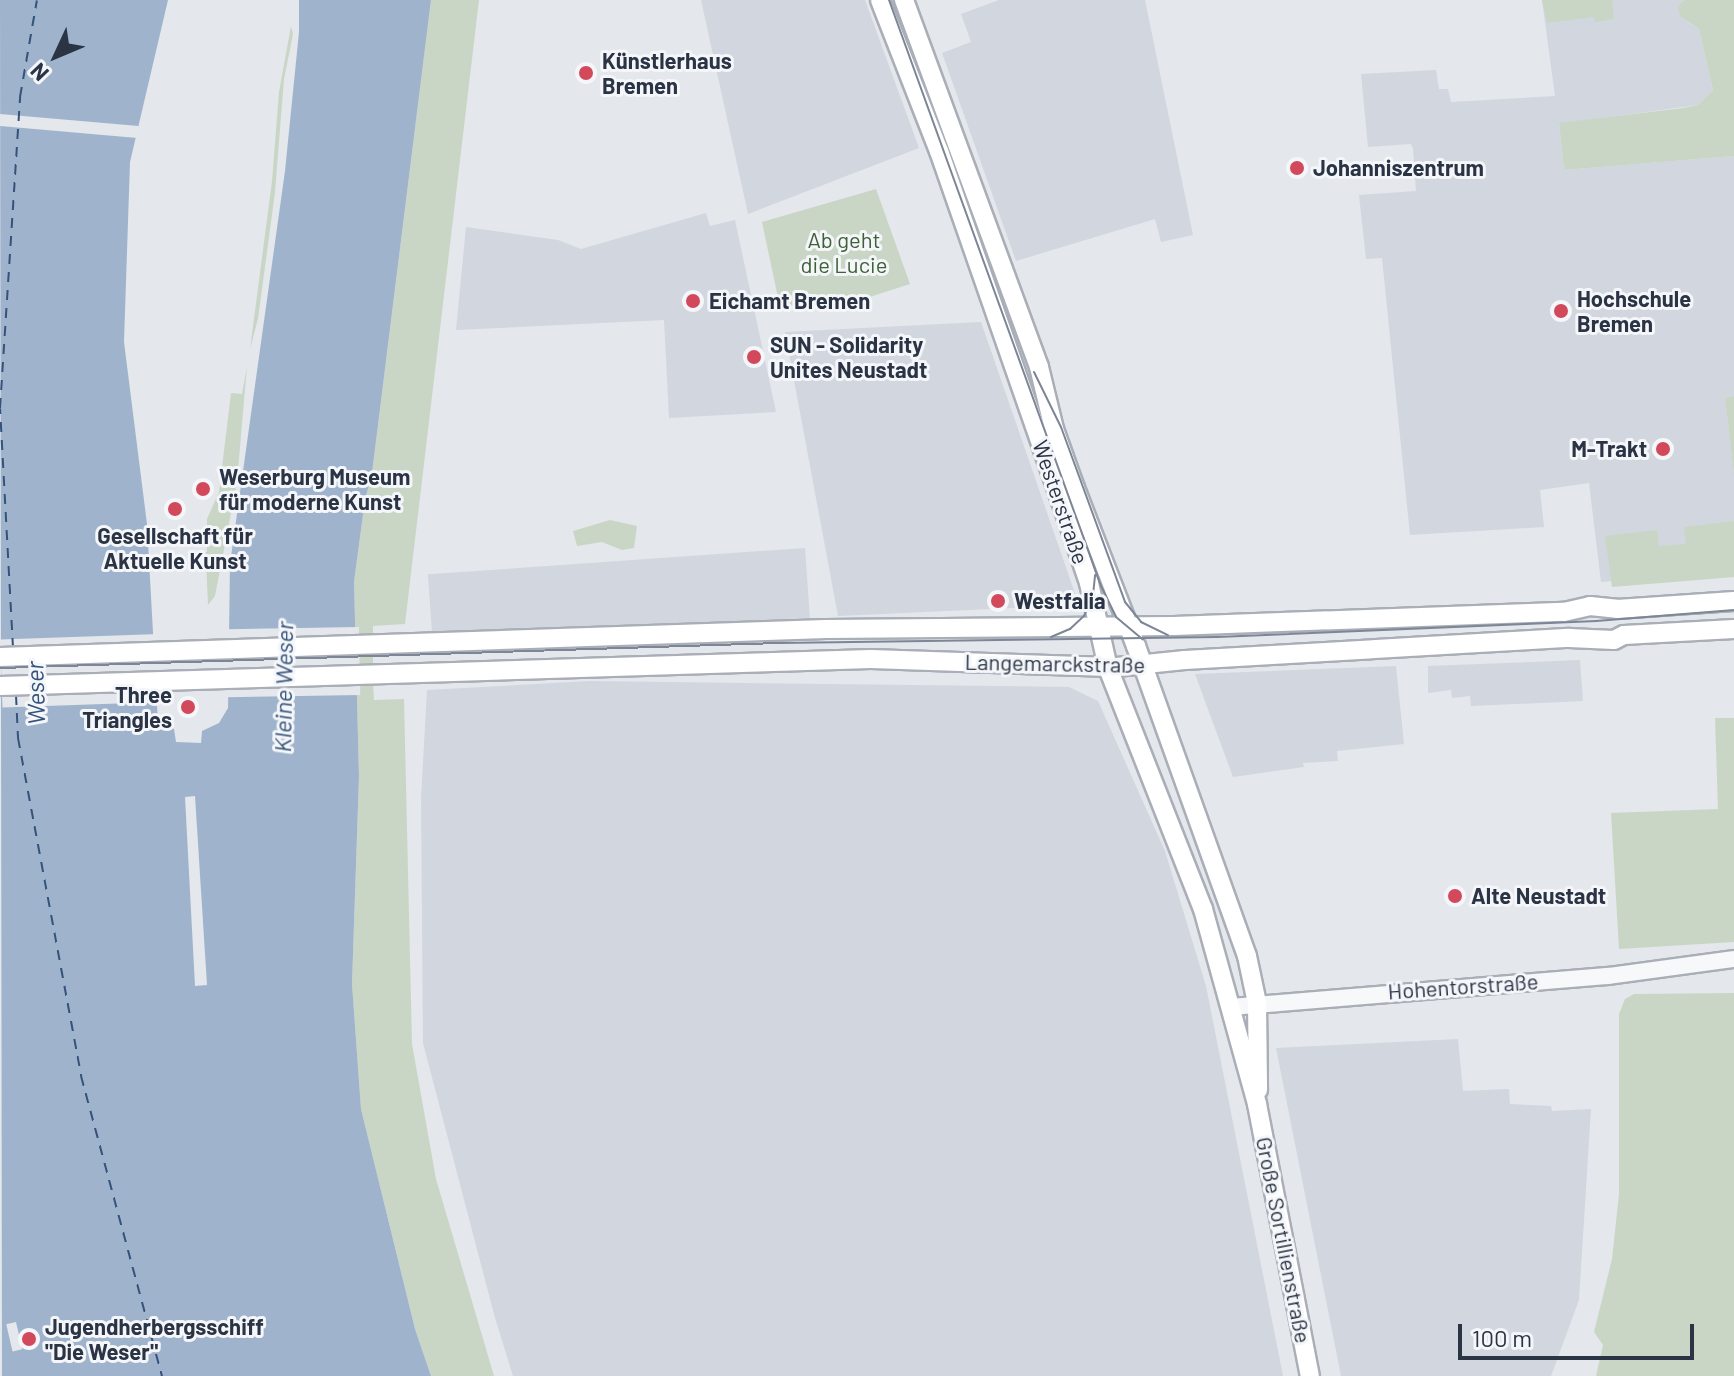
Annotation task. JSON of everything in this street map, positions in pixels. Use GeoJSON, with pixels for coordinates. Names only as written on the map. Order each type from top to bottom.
{"type":"FeatureCollection","features":[{"type":"Feature","properties":{"kind":"main road","name":"Westerstraße"},"geometry":{"type":"LineString","coordinates":[[880,0],[995,307],[1089,583],[1108,668],[1190,869],[1230,1007]]}},
{"type":"Feature","properties":{"kind":"main road","name":"Westerstraße"},"geometry":{"type":"LineString","coordinates":[[904,0],[1039,367],[1054,429],[1075,488],[1129,627],[1247,956],[1257,1003]]}},
{"type":"Feature","properties":{"kind":"main road","name":"Langemarckstraße"},"geometry":{"type":"LineString","coordinates":[[0,657],[374,647],[826,629],[1129,627],[1564,612],[1590,606],[1617,609],[1734,601]]}},
{"type":"Feature","properties":{"kind":"main road","name":"Langemarckstraße"},"geometry":{"type":"LineString","coordinates":[[0,686],[871,659],[1108,668],[1185,660],[1569,638],[1614,640],[1624,635],[1734,629]]}},
{"type":"Feature","properties":{"kind":"main road","name":"Große Sortillienstraße"},"geometry":{"type":"LineString","coordinates":[[1257,1003],[1257,1104]]}},
{"type":"Feature","properties":{"kind":"main road","name":"Große Sortillienstraße"},"geometry":{"type":"LineString","coordinates":[[1230,1007],[1257,1104],[1310,1376]]}},
{"type":"Feature","properties":{"kind":"street","name":"Hohentorstraße"},"geometry":{"type":"LineString","coordinates":[[1230,1007],[1608,976],[1734,959]]}},
{"type":"Feature","properties":{"kind":"street","name":"Hohentorstraße"},"geometry":{"type":"LineString","coordinates":[[1696,965],[1734,966]]}},
{"type":"Feature","properties":{"kind":"shaded area"},"geometry":{"type":"Polygon","coordinates":[[[701,0],[865,0],[919,148],[748,214],[701,0]]]}},
{"type":"Feature","properties":{"kind":"shaded area"},"geometry":{"type":"Polygon","coordinates":[[[999,0],[1145,0],[1193,235],[1161,242],[1155,219],[1016,261],[942,53],[971,42],[961,14],[999,0]]]}},
{"type":"Feature","properties":{"kind":"shaded area","name":"Hochschule Bremen"},"geometry":{"type":"Polygon","coordinates":[[[1542,0],[1684,0],[1678,6],[1688,22],[1699,29],[1713,90],[1698,105],[1559,124],[1564,170],[1734,156],[1734,396],[1725,398],[1734,473],[1734,571],[1601,582],[1589,483],[1540,490],[1544,527],[1410,535],[1382,258],[1366,259],[1359,195],[1416,191],[1413,149],[1411,144],[1368,147],[1361,74],[1436,70],[1439,89],[1448,89],[1451,102],[1555,96],[1542,0]]]}},
{"type":"Feature","properties":{"kind":"shaded area"},"geometry":{"type":"Polygon","coordinates":[[[706,213],[710,226],[735,220],[776,412],[669,418],[664,320],[456,330],[466,227],[558,240],[581,249],[706,213]]]}},
{"type":"Feature","properties":{"kind":"shaded area"},"geometry":{"type":"Polygon","coordinates":[[[981,322],[1079,605],[838,616],[785,332],[981,322]]]}},
{"type":"Feature","properties":{"kind":"shaded area"},"geometry":{"type":"Polygon","coordinates":[[[805,548],[810,618],[433,644],[428,574],[805,548]]]}},
{"type":"Feature","properties":{"kind":"shaded area"},"geometry":{"type":"Polygon","coordinates":[[[1580,660],[1583,701],[1471,706],[1470,696],[1452,698],[1451,690],[1428,693],[1428,666],[1580,660]]]}},
{"type":"Feature","properties":{"kind":"shaded area"},"geometry":{"type":"Polygon","coordinates":[[[1396,666],[1404,744],[1337,751],[1338,761],[1303,763],[1304,767],[1233,777],[1195,674],[1396,666]]]}},
{"type":"Feature","properties":{"kind":"shaded area"},"geometry":{"type":"Polygon","coordinates":[[[590,681],[1069,687],[1098,701],[1165,851],[1206,986],[1283,1376],[513,1376],[423,1043],[421,799],[427,690],[590,681]]]}},
{"type":"Feature","properties":{"kind":"shaded area"},"geometry":{"type":"Polygon","coordinates":[[[1458,1039],[1463,1091],[1509,1089],[1510,1104],[1551,1106],[1552,1111],[1591,1109],[1579,1300],[1551,1376],[1341,1376],[1276,1048],[1458,1039]]]}},
{"type":"Feature","properties":{"kind":"green space"},"geometry":{"type":"Polygon","coordinates":[[[431,0],[479,0],[405,624],[373,626],[373,681],[374,700],[404,699],[412,1044],[436,1179],[494,1376],[431,1376],[415,1329],[361,1109],[352,984],[359,776],[354,582],[365,500],[372,473],[431,0]]]}},
{"type":"Feature","properties":{"kind":"green space"},"geometry":{"type":"Polygon","coordinates":[[[1542,0],[1612,0],[1614,19],[1595,22],[1594,17],[1547,23],[1542,0]]]}},
{"type":"Feature","properties":{"kind":"green space"},"geometry":{"type":"Polygon","coordinates":[[[1684,0],[1734,0],[1734,156],[1564,170],[1559,123],[1698,105],[1713,90],[1699,29],[1680,16],[1678,6],[1684,0]]]}},
{"type":"Feature","properties":{"kind":"green space"},"geometry":{"type":"Polygon","coordinates":[[[291,26],[293,34],[284,79],[275,192],[258,319],[250,349],[272,181],[279,92],[291,26]]]}},
{"type":"Feature","properties":{"kind":"green space","name":"Ab geht die Lucie"},"geometry":{"type":"Polygon","coordinates":[[[876,189],[910,284],[857,301],[780,307],[762,222],[876,189]]]}},
{"type":"Feature","properties":{"kind":"green space"},"geometry":{"type":"Polygon","coordinates":[[[247,366],[237,482],[215,596],[208,605],[206,560],[189,557],[188,553],[207,552],[207,519],[219,492],[231,393],[242,394],[247,366]]]}},
{"type":"Feature","properties":{"kind":"green space"},"geometry":{"type":"Polygon","coordinates":[[[1734,396],[1734,475],[1725,398],[1734,396]]]}},
{"type":"Feature","properties":{"kind":"green space"},"geometry":{"type":"Polygon","coordinates":[[[610,520],[637,526],[634,548],[622,550],[602,542],[577,546],[573,531],[610,520]]]}},
{"type":"Feature","properties":{"kind":"green space"},"geometry":{"type":"Polygon","coordinates":[[[1734,521],[1734,577],[1612,587],[1605,536],[1657,530],[1659,546],[1686,544],[1684,527],[1734,521]]]}},
{"type":"Feature","properties":{"kind":"green space"},"geometry":{"type":"Polygon","coordinates":[[[1715,718],[1734,718],[1734,942],[1619,949],[1611,813],[1718,809],[1715,718]]]}},
{"type":"Feature","properties":{"kind":"green space"},"geometry":{"type":"Polygon","coordinates":[[[1734,993],[1734,1376],[1596,1376],[1603,1345],[1594,1332],[1612,1259],[1619,1194],[1619,1014],[1625,999],[1634,994],[1734,993]]]}},
{"type":"Feature","properties":{"kind":"water"},"geometry":{"type":"Polygon","coordinates":[[[0,0],[168,0],[130,162],[124,342],[147,524],[158,723],[174,729],[176,742],[201,743],[202,731],[219,723],[228,708],[230,564],[285,171],[299,32],[299,0],[431,0],[372,473],[365,500],[354,582],[359,776],[352,984],[361,1109],[415,1329],[431,1376],[2,1376],[0,0]]]}},
{"type":"Feature","properties":{"kind":"pier"},"geometry":{"type":"Polygon","coordinates":[[[0,114],[138,126],[137,138],[0,126],[0,114]]]}},
{"type":"Feature","properties":{"kind":"pier"},"geometry":{"type":"Polygon","coordinates":[[[359,627],[360,695],[226,697],[225,629],[359,627]]]}},
{"type":"Feature","properties":{"kind":"pier"},"geometry":{"type":"Polygon","coordinates":[[[159,634],[161,702],[2,708],[0,640],[159,634]]]}},
{"type":"Feature","properties":{"kind":"pier"},"geometry":{"type":"Polygon","coordinates":[[[195,796],[207,985],[195,986],[185,797],[195,796]]]}},
{"type":"Feature","properties":{"kind":"pier"},"geometry":{"type":"Polygon","coordinates":[[[16,1322],[22,1349],[13,1352],[6,1324],[16,1322]]]}},
{"type":"Feature","properties":{"kind":"ferry route"},"geometry":{"type":"LineString","coordinates":[[13,648],[0,408],[20,97],[37,0]]}},
{"type":"Feature","properties":{"kind":"ferry route"},"geometry":{"type":"LineString","coordinates":[[16,695],[18,738],[81,1076],[162,1376]]}},
{"type":"Feature","properties":{"kind":"tram line"},"geometry":{"type":"LineString","coordinates":[[889,0],[1101,586],[1116,617],[1143,640]]}},
{"type":"Feature","properties":{"kind":"tram line"},"geometry":{"type":"LineString","coordinates":[[1034,372],[1061,427],[1125,602],[1141,622],[1168,635]]}},
{"type":"Feature","properties":{"kind":"tram line"},"geometry":{"type":"LineString","coordinates":[[1051,637],[1070,629],[1084,616],[1093,595],[1095,575]]}},
{"type":"Feature","properties":{"kind":"tram line"},"geometry":{"type":"LineString","coordinates":[[0,668],[780,643],[1217,637],[1597,621],[1734,610]]}},
{"type":"Feature","properties":{"kind":"place","name":"Künstlerhaus Bremen"},"geometry":{"type":"Point","coordinates":[586,73]}},
{"type":"Feature","properties":{"kind":"place","name":"Johanniszentrum"},"geometry":{"type":"Point","coordinates":[1297,168]}},
{"type":"Feature","properties":{"kind":"place","name":"Eichamt Bremen"},"geometry":{"type":"Point","coordinates":[693,301]}},
{"type":"Feature","properties":{"kind":"place","name":"Hochschule Bremen"},"geometry":{"type":"Point","coordinates":[1561,311]}},
{"type":"Feature","properties":{"kind":"place","name":"SUN - Solidarity Unites Neustadt"},"geometry":{"type":"Point","coordinates":[754,357]}},
{"type":"Feature","properties":{"kind":"place","name":"M-Trakt"},"geometry":{"type":"Point","coordinates":[1663,449]}},
{"type":"Feature","properties":{"kind":"place","name":"Weserburg Museum für moderne Kunst"},"geometry":{"type":"Point","coordinates":[203,489]}},
{"type":"Feature","properties":{"kind":"place","name":"Gesellschaft für Aktuelle Kunst"},"geometry":{"type":"Point","coordinates":[175,509]}},
{"type":"Feature","properties":{"kind":"place","name":"Westfalia"},"geometry":{"type":"Point","coordinates":[998,601]}},
{"type":"Feature","properties":{"kind":"place","name":"Three Triangles"},"geometry":{"type":"Point","coordinates":[188,707]}},
{"type":"Feature","properties":{"kind":"place","name":"Alte Neustadt"},"geometry":{"type":"Point","coordinates":[1455,896]}},
{"type":"Feature","properties":{"kind":"place","name":"Jugendherbergsschiff \"Die Weser\""},"geometry":{"type":"Point","coordinates":[29,1339]}},
{"type":"Feature","properties":{"kind":"water label","name":"Kleine Weser"},"geometry":{"type":"Point","coordinates":[283,687]}},
{"type":"Feature","properties":{"kind":"water label","name":"Weser"},"geometry":{"type":"Point","coordinates":[35,693]}}]}
